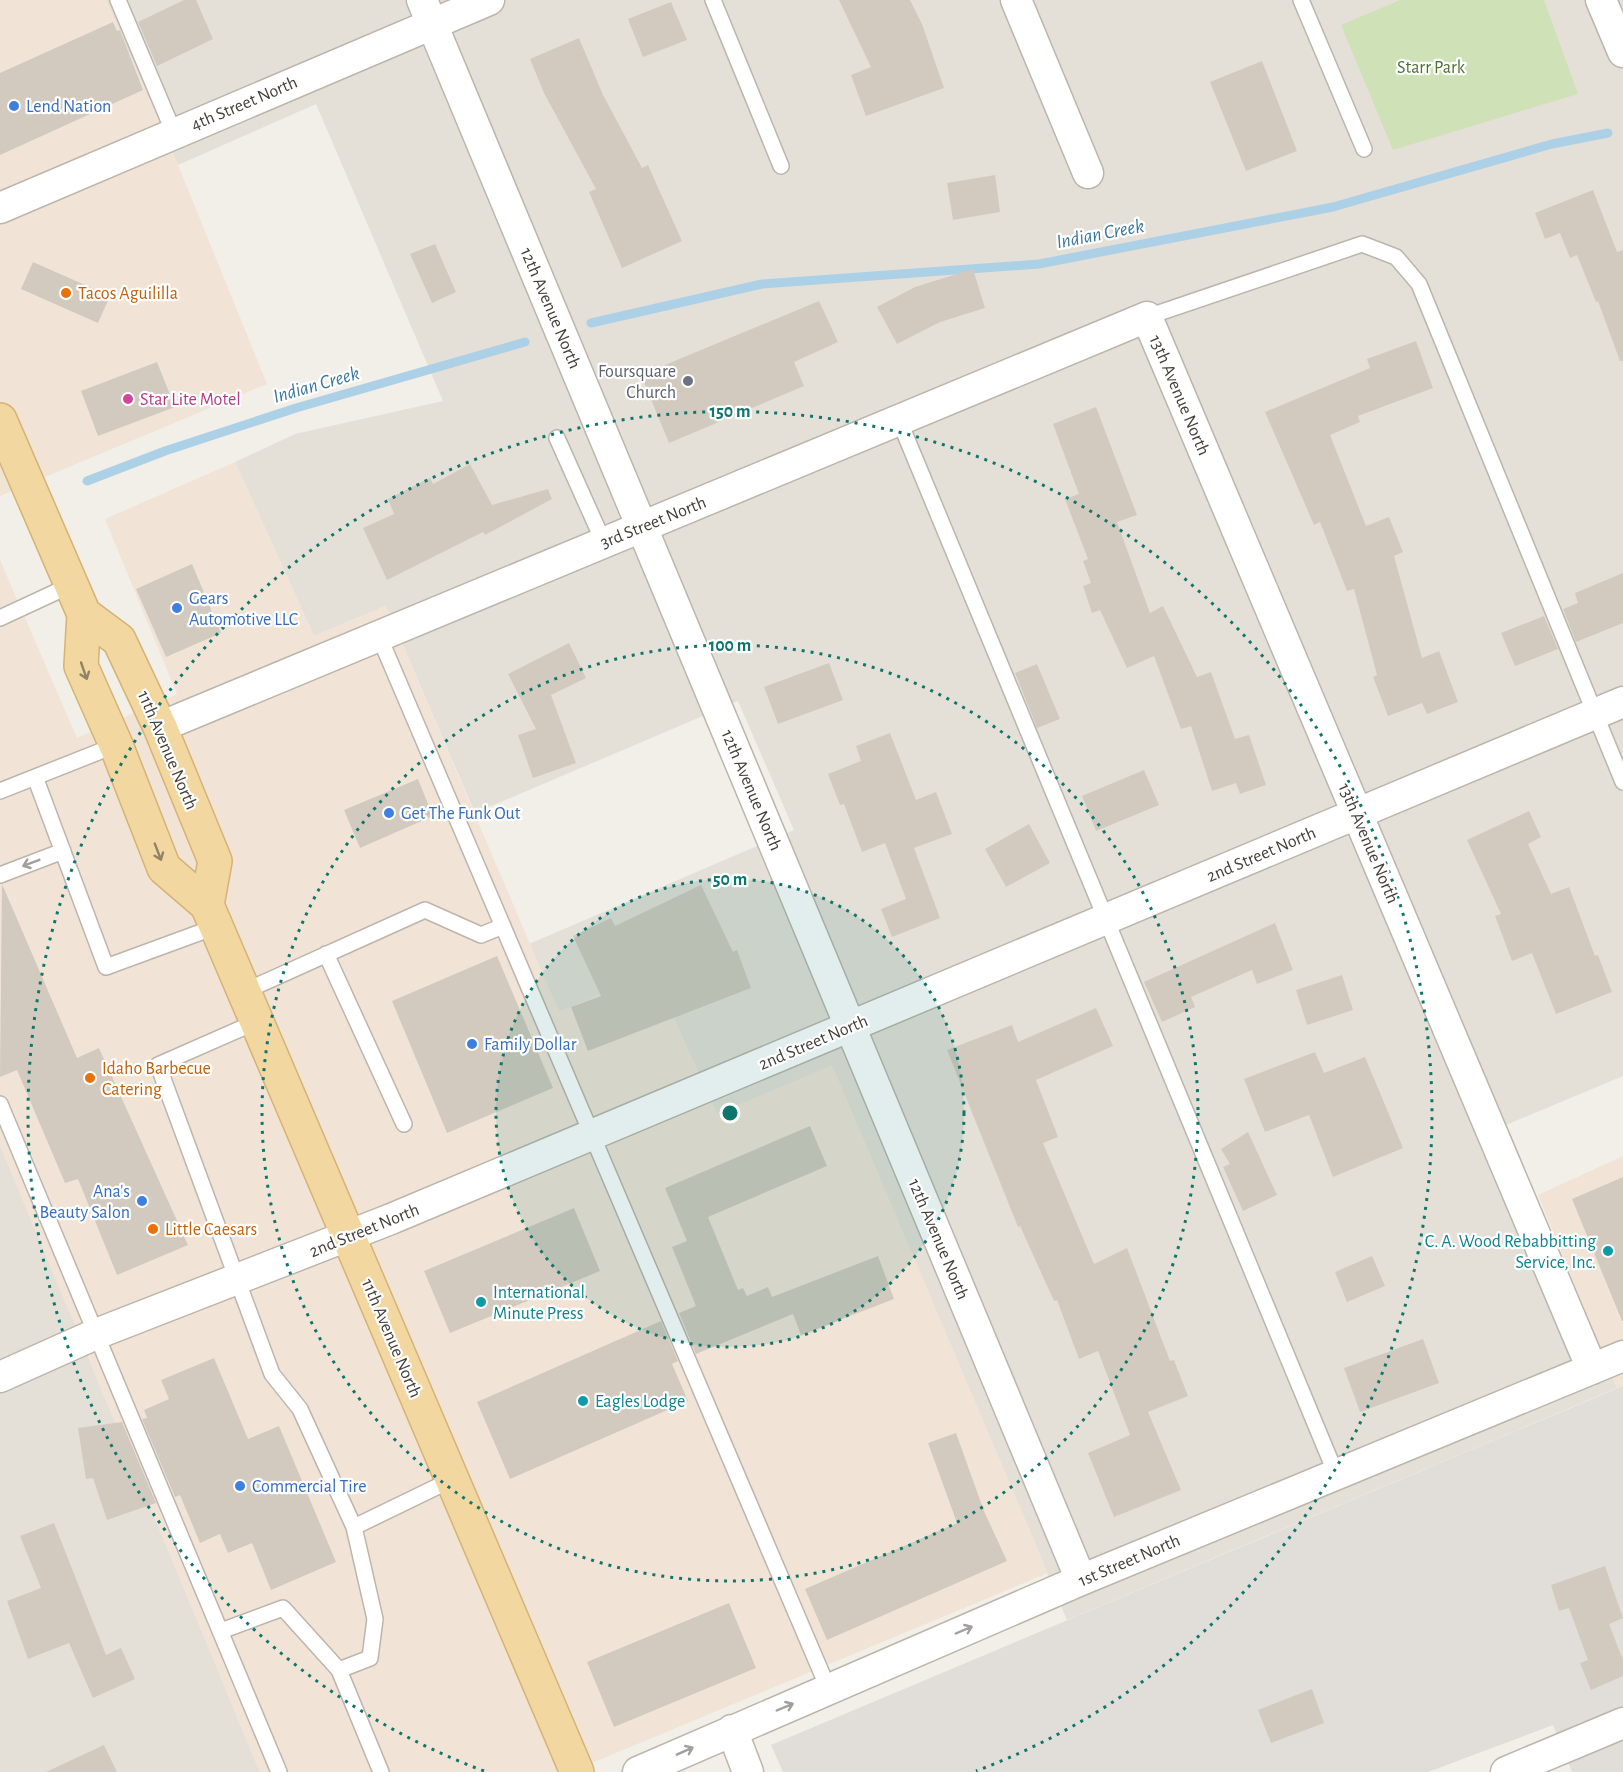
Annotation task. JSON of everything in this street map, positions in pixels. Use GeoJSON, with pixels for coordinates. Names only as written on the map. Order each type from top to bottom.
{"type":"FeatureCollection","features":[{"type":"Feature","properties":{"kind":"main road","name":"11th Avenue North"},"geometry":{"type":"LineString","coordinates":[[0,420],[78,599],[81,666],[116,745],[165,868],[211,916],[577,1772]]}},
{"type":"Feature","properties":{"kind":"main road","name":"11th Avenue North"},"geometry":{"type":"LineString","coordinates":[[78,599],[119,640],[160,727],[215,861],[211,916]]}},
{"type":"Feature","properties":{"kind":"street","name":"4th Street North"},"geometry":{"type":"LineString","coordinates":[[0,208],[174,133],[427,12],[489,0]]}},
{"type":"Feature","properties":{"kind":"street"},"geometry":{"type":"LineString","coordinates":[[1016,0],[1088,173]]}},
{"type":"Feature","properties":{"kind":"street"},"geometry":{"type":"LineString","coordinates":[[1600,0],[1623,52]]}},
{"type":"Feature","properties":{"kind":"street","name":"12th Avenue North"},"geometry":{"type":"LineString","coordinates":[[427,12],[1081,1580]]}},
{"type":"Feature","properties":{"kind":"street","name":"3rd Street North"},"geometry":{"type":"LineString","coordinates":[[160,727],[1147,317]]}},
{"type":"Feature","properties":{"kind":"street","name":"13th Avenue North"},"geometry":{"type":"LineString","coordinates":[[1147,317],[1592,1369]]}},
{"type":"Feature","properties":{"kind":"street","name":"2nd Street North"},"geometry":{"type":"LineString","coordinates":[[0,1377],[96,1335],[349,1237],[1623,702]]}},
{"type":"Feature","properties":{"kind":"street","name":"1st Street North"},"geometry":{"type":"LineString","coordinates":[[638,1772],[1081,1580],[1623,1356]]}},
{"type":"Feature","properties":{"kind":"street"},"geometry":{"type":"LineString","coordinates":[[1506,1772],[1543,1765],[1623,1723]]}},
{"type":"Feature","properties":{"kind":"street"},"geometry":{"type":"LineString","coordinates":[[732,1730],[748,1772]]}},
{"type":"Feature","properties":{"kind":"lane"},"geometry":{"type":"LineString","coordinates":[[118,0],[174,133]]}},
{"type":"Feature","properties":{"kind":"lane"},"geometry":{"type":"LineString","coordinates":[[713,0],[781,166]]}},
{"type":"Feature","properties":{"kind":"lane"},"geometry":{"type":"LineString","coordinates":[[1301,0],[1364,149]]}},
{"type":"Feature","properties":{"kind":"lane"},"geometry":{"type":"LineString","coordinates":[[1147,317],[1362,244],[1396,257],[1419,284],[1623,782]]}},
{"type":"Feature","properties":{"kind":"lane"},"geometry":{"type":"LineString","coordinates":[[899,420],[1336,1474]]}},
{"type":"Feature","properties":{"kind":"lane"},"geometry":{"type":"LineString","coordinates":[[557,438],[604,543]]}},
{"type":"Feature","properties":{"kind":"lane"},"geometry":{"type":"LineString","coordinates":[[0,618],[78,599]]}},
{"type":"Feature","properties":{"kind":"lane"},"geometry":{"type":"LineString","coordinates":[[379,636],[828,1688]]}},
{"type":"Feature","properties":{"kind":"lane"},"geometry":{"type":"LineString","coordinates":[[0,791],[116,745]]}},
{"type":"Feature","properties":{"kind":"lane"},"geometry":{"type":"LineString","coordinates":[[36,777],[105,967],[211,916]]}},
{"type":"Feature","properties":{"kind":"lane"},"geometry":{"type":"LineString","coordinates":[[0,875],[63,851]]}},
{"type":"Feature","properties":{"kind":"lane"},"geometry":{"type":"LineString","coordinates":[[243,992],[425,910],[481,934],[503,926]]}},
{"type":"Feature","properties":{"kind":"lane"},"geometry":{"type":"LineString","coordinates":[[326,954],[404,1124]]}},
{"type":"Feature","properties":{"kind":"lane"},"geometry":{"type":"LineString","coordinates":[[256,1022],[158,1065],[272,1374],[300,1409],[354,1527],[375,1619],[370,1658],[339,1670]]}},
{"type":"Feature","properties":{"kind":"lane"},"geometry":{"type":"LineString","coordinates":[[0,1104],[279,1772]]}},
{"type":"Feature","properties":{"kind":"lane"},"geometry":{"type":"LineString","coordinates":[[354,1527],[453,1479]]}},
{"type":"Feature","properties":{"kind":"lane"},"geometry":{"type":"LineString","coordinates":[[220,1631],[283,1608],[339,1670],[381,1772]]}},
{"type":"Feature","properties":{"kind":"shaded area"},"geometry":{"type":"Polygon","coordinates":[[[0,0],[106,0],[178,165],[267,384],[0,496],[0,0]]]}},
{"type":"Feature","properties":{"kind":"shaded area"},"geometry":{"type":"Polygon","coordinates":[[[106,0],[1623,0],[1623,1076],[1506,1125],[1617,1388],[1067,1620],[832,1066],[717,1114],[653,972],[559,1012],[529,944],[794,830],[738,701],[475,813],[386,606],[314,636],[235,462],[295,434],[443,401],[316,104],[178,165],[106,0]]]}},
{"type":"Feature","properties":{"kind":"shaded area"},"geometry":{"type":"Polygon","coordinates":[[[235,462],[314,636],[386,606],[559,1012],[653,972],[717,1114],[832,1065],[1048,1573],[570,1772],[260,1772],[0,1145],[0,560],[77,738],[177,694],[105,519],[235,462]]]}},
{"type":"Feature","properties":{"kind":"shaded area"},"geometry":{"type":"Polygon","coordinates":[[[0,1145],[75,1325],[260,1772],[0,1772],[0,1145]]]}},
{"type":"Feature","properties":{"kind":"shaded area"},"geometry":{"type":"Polygon","coordinates":[[[1623,1156],[1623,1386],[1617,1388],[1538,1195],[1623,1156]]]}},
{"type":"Feature","properties":{"kind":"shaded area"},"geometry":{"type":"Polygon","coordinates":[[[1623,1386],[1623,1772],[1572,1772],[1553,1725],[1428,1772],[783,1772],[771,1745],[1623,1386]]]}},
{"type":"Feature","properties":{"kind":"green space","name":"Starr Park"},"geometry":{"type":"Polygon","coordinates":[[[1400,0],[1544,0],[1578,94],[1393,150],[1341,25],[1400,0]]]}},
{"type":"Feature","properties":{"kind":"building"},"geometry":{"type":"Polygon","coordinates":[[[184,0],[196,0],[213,39],[157,66],[138,22],[184,0]]]}},
{"type":"Feature","properties":{"kind":"building"},"geometry":{"type":"Polygon","coordinates":[[[839,0],[910,0],[922,24],[944,88],[866,116],[851,75],[871,67],[839,0]]]}},
{"type":"Feature","properties":{"kind":"building"},"geometry":{"type":"Polygon","coordinates":[[[671,2],[687,40],[643,57],[628,19],[671,2]]]}},
{"type":"Feature","properties":{"kind":"building"},"geometry":{"type":"Polygon","coordinates":[[[113,22],[117,31],[120,30],[143,90],[0,155],[0,73],[113,22]]]}},
{"type":"Feature","properties":{"kind":"building"},"geometry":{"type":"Polygon","coordinates":[[[579,38],[603,95],[642,168],[648,165],[682,241],[622,268],[589,192],[596,189],[544,93],[530,59],[579,38]]]}},
{"type":"Feature","properties":{"kind":"building"},"geometry":{"type":"Polygon","coordinates":[[[1262,61],[1297,151],[1246,171],[1210,82],[1262,61]]]}},
{"type":"Feature","properties":{"kind":"building"},"geometry":{"type":"Polygon","coordinates":[[[995,175],[1000,212],[953,220],[947,183],[995,175]]]}},
{"type":"Feature","properties":{"kind":"building"},"geometry":{"type":"Polygon","coordinates":[[[1593,190],[1617,252],[1623,250],[1623,361],[1620,361],[1598,301],[1596,302],[1577,255],[1570,258],[1560,233],[1545,239],[1535,213],[1593,190]]]}},
{"type":"Feature","properties":{"kind":"building"},"geometry":{"type":"Polygon","coordinates":[[[435,244],[456,292],[432,303],[410,254],[435,244]]]}},
{"type":"Feature","properties":{"kind":"building","name":"Tacos Aguililla"},"geometry":{"type":"Polygon","coordinates":[[[33,262],[110,296],[98,323],[21,289],[33,262]]]}},
{"type":"Feature","properties":{"kind":"building"},"geometry":{"type":"Polygon","coordinates":[[[973,269],[985,308],[940,322],[897,344],[877,307],[915,287],[973,269]]]}},
{"type":"Feature","properties":{"kind":"building"},"geometry":{"type":"Polygon","coordinates":[[[819,301],[838,342],[794,362],[804,386],[669,443],[641,375],[819,301]]]}},
{"type":"Feature","properties":{"kind":"building"},"geometry":{"type":"Polygon","coordinates":[[[1416,341],[1433,388],[1358,416],[1360,422],[1330,435],[1366,526],[1389,517],[1403,552],[1394,556],[1422,658],[1439,651],[1458,702],[1427,714],[1422,703],[1388,716],[1373,677],[1377,675],[1354,589],[1347,591],[1320,522],[1314,525],[1265,412],[1370,368],[1367,359],[1416,341]]]}},
{"type":"Feature","properties":{"kind":"building","name":"Star Lite Motel"},"geometry":{"type":"Polygon","coordinates":[[[157,362],[175,407],[98,436],[81,391],[157,362]]]}},
{"type":"Feature","properties":{"kind":"building"},"geometry":{"type":"Polygon","coordinates":[[[1096,407],[1137,515],[1117,522],[1150,613],[1163,606],[1197,677],[1211,672],[1235,739],[1249,735],[1266,785],[1240,794],[1236,783],[1212,791],[1191,726],[1181,729],[1154,656],[1127,668],[1100,610],[1092,613],[1083,586],[1091,583],[1083,561],[1088,559],[1065,499],[1079,494],[1053,424],[1096,407]]]}},
{"type":"Feature","properties":{"kind":"building"},"geometry":{"type":"Polygon","coordinates":[[[470,464],[492,505],[548,489],[552,499],[485,535],[483,532],[387,580],[363,528],[394,514],[388,499],[430,478],[433,484],[470,464]]]}},
{"type":"Feature","properties":{"kind":"building","name":"Gears Automotive LLC"},"geometry":{"type":"Polygon","coordinates":[[[192,564],[221,633],[166,657],[136,589],[192,564]]]}},
{"type":"Feature","properties":{"kind":"building"},"geometry":{"type":"Polygon","coordinates":[[[1623,573],[1623,623],[1576,642],[1563,609],[1578,603],[1575,593],[1623,573]]]}},
{"type":"Feature","properties":{"kind":"building"},"geometry":{"type":"Polygon","coordinates":[[[1544,616],[1558,649],[1515,666],[1501,633],[1544,616]]]}},
{"type":"Feature","properties":{"kind":"building"},"geometry":{"type":"Polygon","coordinates":[[[569,643],[586,678],[551,695],[576,763],[533,778],[518,735],[536,729],[508,674],[569,643]]]}},
{"type":"Feature","properties":{"kind":"building"},"geometry":{"type":"Polygon","coordinates":[[[829,663],[843,700],[778,724],[764,687],[829,663]]]}},
{"type":"Feature","properties":{"kind":"building"},"geometry":{"type":"Polygon","coordinates":[[[1037,664],[1060,719],[1037,728],[1015,673],[1037,664]]]}},
{"type":"Feature","properties":{"kind":"building"},"geometry":{"type":"Polygon","coordinates":[[[890,733],[916,800],[936,792],[952,834],[914,848],[940,918],[892,937],[881,909],[906,899],[885,843],[862,852],[844,804],[840,805],[828,774],[861,761],[856,746],[890,733]]]}},
{"type":"Feature","properties":{"kind":"building"},"geometry":{"type":"Polygon","coordinates":[[[1144,770],[1159,805],[1096,831],[1082,796],[1144,770]]]}},
{"type":"Feature","properties":{"kind":"building","name":"Get The Funk Out"},"geometry":{"type":"Polygon","coordinates":[[[418,779],[433,816],[360,848],[344,810],[418,779]]]}},
{"type":"Feature","properties":{"kind":"building"},"geometry":{"type":"Polygon","coordinates":[[[1529,811],[1541,837],[1528,844],[1551,894],[1569,887],[1595,956],[1598,955],[1612,992],[1556,1014],[1532,953],[1512,961],[1495,916],[1501,914],[1467,840],[1529,811]]]}},
{"type":"Feature","properties":{"kind":"building"},"geometry":{"type":"Polygon","coordinates":[[[1029,824],[1050,863],[1006,887],[985,849],[1029,824]]]}},
{"type":"Feature","properties":{"kind":"building"},"geometry":{"type":"Polygon","coordinates":[[[2,884],[77,1058],[99,1048],[188,1245],[117,1275],[78,1179],[65,1183],[17,1070],[0,1077],[2,884]]]}},
{"type":"Feature","properties":{"kind":"building"},"geometry":{"type":"Polygon","coordinates":[[[701,885],[733,952],[737,950],[751,988],[588,1051],[571,1007],[601,996],[573,936],[611,918],[615,926],[701,885]]]}},
{"type":"Feature","properties":{"kind":"building"},"geometry":{"type":"Polygon","coordinates":[[[1275,923],[1293,970],[1257,984],[1252,970],[1191,997],[1195,1007],[1162,1022],[1144,982],[1275,923]]]}},
{"type":"Feature","properties":{"kind":"building","name":"Family Dollar"},"geometry":{"type":"Polygon","coordinates":[[[497,956],[553,1088],[447,1133],[392,1001],[497,956]]]}},
{"type":"Feature","properties":{"kind":"building"},"geometry":{"type":"Polygon","coordinates":[[[1342,975],[1353,1010],[1307,1025],[1296,990],[1342,975]]]}},
{"type":"Feature","properties":{"kind":"building"},"geometry":{"type":"Polygon","coordinates":[[[1096,1008],[1113,1046],[1036,1080],[1058,1137],[1043,1143],[1094,1264],[1127,1248],[1170,1361],[1174,1360],[1188,1396],[1148,1412],[1181,1490],[1114,1517],[1088,1453],[1130,1435],[1098,1351],[1079,1359],[1057,1300],[1054,1301],[1020,1226],[1018,1227],[947,1050],[1012,1025],[1018,1042],[1096,1008]]]}},
{"type":"Feature","properties":{"kind":"building"},"geometry":{"type":"Polygon","coordinates":[[[1315,1052],[1324,1073],[1365,1057],[1403,1148],[1333,1177],[1309,1115],[1265,1132],[1244,1079],[1315,1052]]]}},
{"type":"Feature","properties":{"kind":"building"},"geometry":{"type":"Polygon","coordinates":[[[810,1126],[827,1166],[708,1217],[738,1290],[743,1288],[747,1296],[768,1287],[772,1297],[878,1256],[894,1299],[801,1335],[793,1314],[696,1354],[679,1313],[696,1306],[672,1247],[687,1241],[665,1188],[810,1126]]]}},
{"type":"Feature","properties":{"kind":"building"},"geometry":{"type":"Polygon","coordinates":[[[1248,1132],[1277,1195],[1243,1211],[1223,1167],[1230,1164],[1221,1149],[1248,1132]]]}},
{"type":"Feature","properties":{"kind":"building","name":"C. A. Wood Rebabbitting Service, Inc."},"geometry":{"type":"Polygon","coordinates":[[[1623,1177],[1623,1321],[1622,1321],[1572,1199],[1623,1177]]]}},
{"type":"Feature","properties":{"kind":"building","name":"International Minute Press"},"geometry":{"type":"Polygon","coordinates":[[[574,1208],[600,1271],[450,1333],[424,1271],[574,1208]]]}},
{"type":"Feature","properties":{"kind":"building"},"geometry":{"type":"Polygon","coordinates":[[[1372,1256],[1385,1286],[1347,1302],[1335,1272],[1372,1256]]]}},
{"type":"Feature","properties":{"kind":"building","name":"Eagles Lodge"},"geometry":{"type":"Polygon","coordinates":[[[661,1321],[678,1361],[672,1364],[688,1401],[510,1479],[477,1402],[661,1321]]]}},
{"type":"Feature","properties":{"kind":"building"},"geometry":{"type":"Polygon","coordinates":[[[1423,1339],[1439,1383],[1360,1412],[1344,1368],[1423,1339]]]}},
{"type":"Feature","properties":{"kind":"building","name":"Commercial Tire"},"geometry":{"type":"Polygon","coordinates":[[[214,1358],[248,1439],[279,1426],[336,1562],[271,1590],[252,1543],[228,1553],[220,1534],[200,1543],[180,1495],[175,1497],[142,1419],[147,1418],[144,1410],[169,1399],[161,1380],[214,1358]]]}},
{"type":"Feature","properties":{"kind":"building"},"geometry":{"type":"Polygon","coordinates":[[[122,1422],[156,1503],[107,1520],[93,1478],[86,1479],[78,1428],[122,1422]]]}},
{"type":"Feature","properties":{"kind":"building"},"geometry":{"type":"Polygon","coordinates":[[[956,1433],[984,1511],[1007,1561],[827,1640],[805,1589],[957,1523],[928,1443],[956,1433]]]}},
{"type":"Feature","properties":{"kind":"building"},"geometry":{"type":"Polygon","coordinates":[[[54,1523],[106,1655],[121,1648],[135,1679],[93,1698],[69,1643],[28,1659],[7,1601],[41,1588],[20,1536],[54,1523]]]}},
{"type":"Feature","properties":{"kind":"building"},"geometry":{"type":"Polygon","coordinates":[[[1605,1566],[1623,1618],[1609,1624],[1623,1660],[1623,1676],[1591,1690],[1580,1663],[1588,1660],[1569,1608],[1559,1611],[1551,1585],[1605,1566]]]}},
{"type":"Feature","properties":{"kind":"building"},"geometry":{"type":"Polygon","coordinates":[[[729,1603],[756,1668],[614,1727],[587,1662],[729,1603]]]}},
{"type":"Feature","properties":{"kind":"building"},"geometry":{"type":"Polygon","coordinates":[[[1312,1689],[1324,1723],[1271,1743],[1258,1710],[1312,1689]]]}},
{"type":"Feature","properties":{"kind":"building"},"geometry":{"type":"Polygon","coordinates":[[[104,1745],[117,1772],[46,1772],[104,1745]]]}},
{"type":"Feature","properties":{"kind":"waterway","name":"Indian Creek"},"geometry":{"type":"LineString","coordinates":[[591,323],[762,284],[1039,264],[1333,207],[1552,144],[1608,133]]}},
{"type":"Feature","properties":{"kind":"waterway","name":"Indian Creek"},"geometry":{"type":"LineString","coordinates":[[87,481],[165,451],[296,408],[525,342]]}},
{"type":"Feature","properties":{"kind":"place","name":"Lend Nation"},"geometry":{"type":"Point","coordinates":[14,106]}},
{"type":"Feature","properties":{"kind":"place","name":"Tacos Aguililla"},"geometry":{"type":"Point","coordinates":[66,293]}},
{"type":"Feature","properties":{"kind":"place","name":"Foursquare Church"},"geometry":{"type":"Point","coordinates":[688,381]}},
{"type":"Feature","properties":{"kind":"place","name":"Star Lite Motel"},"geometry":{"type":"Point","coordinates":[128,399]}},
{"type":"Feature","properties":{"kind":"place","name":"Gears Automotive LLC"},"geometry":{"type":"Point","coordinates":[177,608]}},
{"type":"Feature","properties":{"kind":"place","name":"Get The Funk Out"},"geometry":{"type":"Point","coordinates":[389,813]}},
{"type":"Feature","properties":{"kind":"place","name":"Family Dollar"},"geometry":{"type":"Point","coordinates":[472,1044]}},
{"type":"Feature","properties":{"kind":"place","name":"Idaho Barbecue Catering"},"geometry":{"type":"Point","coordinates":[90,1078]}},
{"type":"Feature","properties":{"kind":"place","name":"Ana's Beauty Salon"},"geometry":{"type":"Point","coordinates":[142,1201]}},
{"type":"Feature","properties":{"kind":"place","name":"Little Caesars"},"geometry":{"type":"Point","coordinates":[153,1229]}},
{"type":"Feature","properties":{"kind":"place","name":"C. A. Wood Rebabbitting Service, Inc."},"geometry":{"type":"Point","coordinates":[1608,1251]}},
{"type":"Feature","properties":{"kind":"place","name":"International Minute Press"},"geometry":{"type":"Point","coordinates":[481,1302]}},
{"type":"Feature","properties":{"kind":"place","name":"Eagles Lodge"},"geometry":{"type":"Point","coordinates":[583,1401]}},
{"type":"Feature","properties":{"kind":"place","name":"Commercial Tire"},"geometry":{"type":"Point","coordinates":[240,1486]}}]}
